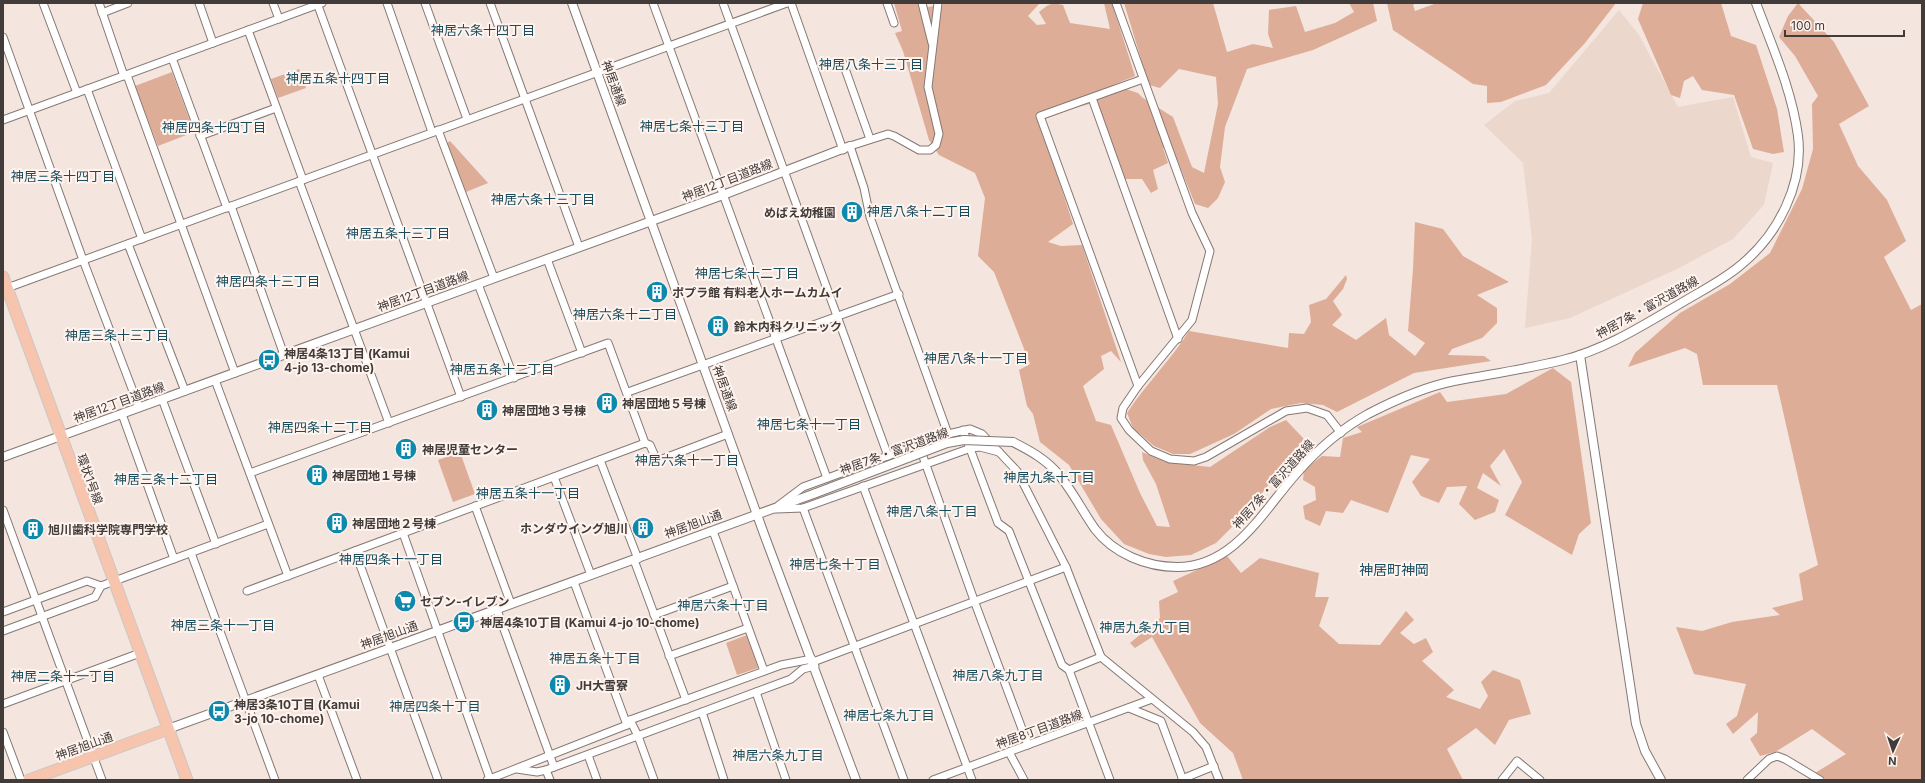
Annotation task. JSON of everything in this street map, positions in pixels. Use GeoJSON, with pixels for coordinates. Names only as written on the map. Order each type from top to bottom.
{"type":"FeatureCollection","features":[{"type":"Feature","properties":{"kind":"main road","name":"環状1号線"},"geometry":{"type":"LineString","coordinates":[[5,283],[187,780]]}},
{"type":"Feature","properties":{"kind":"main road","name":"神居旭山通"},"geometry":{"type":"LineString","coordinates":[[29,780],[168,729]]}},
{"type":"Feature","properties":{"kind":"street"},"geometry":{"type":"LineString","coordinates":[[43,3],[77,93]]}},
{"type":"Feature","properties":{"kind":"street"},"geometry":{"type":"LineString","coordinates":[[99,3],[235,373]]}},
{"type":"Feature","properties":{"kind":"street"},"geometry":{"type":"LineString","coordinates":[[102,13],[128,3]]}},
{"type":"Feature","properties":{"kind":"street"},"geometry":{"type":"LineString","coordinates":[[199,3],[213,43]]}},
{"type":"Feature","properties":{"kind":"street"},"geometry":{"type":"LineString","coordinates":[[273,3],[279,19]]}},
{"type":"Feature","properties":{"kind":"street"},"geometry":{"type":"LineString","coordinates":[[387,3],[435,131],[494,278]]}},
{"type":"Feature","properties":{"kind":"street"},"geometry":{"type":"LineString","coordinates":[[425,3],[467,119]]}},
{"type":"Feature","properties":{"kind":"street"},"geometry":{"type":"LineString","coordinates":[[490,3],[580,247]]}},
{"type":"Feature","properties":{"kind":"street","name":"神居通線"},"geometry":{"type":"LineString","coordinates":[[572,3],[728,434],[814,662],[856,780]]}},
{"type":"Feature","properties":{"kind":"street"},"geometry":{"type":"LineString","coordinates":[[653,3],[827,478]]}},
{"type":"Feature","properties":{"kind":"street"},"geometry":{"type":"LineString","coordinates":[[723,3],[888,456]]}},
{"type":"Feature","properties":{"kind":"street"},"geometry":{"type":"LineString","coordinates":[[5,283],[83,260],[142,239],[787,3]]}},
{"type":"Feature","properties":{"kind":"street"},"geometry":{"type":"LineString","coordinates":[[791,3],[864,188],[870,217],[948,434]]}},
{"type":"Feature","properties":{"kind":"street"},"geometry":{"type":"LineString","coordinates":[[887,3],[894,23]]}},
{"type":"Feature","properties":{"kind":"street"},"geometry":{"type":"LineString","coordinates":[[922,3],[933,47]]}},
{"type":"Feature","properties":{"kind":"street"},"geometry":{"type":"LineString","coordinates":[[847,148],[888,134],[919,150],[930,150],[936,145],[939,134],[928,87],[938,3]]}},
{"type":"Feature","properties":{"kind":"street"},"geometry":{"type":"LineString","coordinates":[[1116,3],[1192,213],[1210,251],[1192,320],[1138,386],[1123,408],[1121,418],[1129,430],[1151,451],[1170,459],[1194,461],[1206,457],[1286,410],[1307,408],[1327,415],[1341,433]]}},
{"type":"Feature","properties":{"kind":"street","name":"神居7条・富沢道路線"},"geometry":{"type":"LineString","coordinates":[[758,515],[947,444],[964,440],[1013,442],[1034,453],[1060,476],[1098,532],[1114,547],[1147,563],[1162,566],[1188,567],[1214,559],[1232,546],[1257,523],[1294,476],[1318,450],[1364,416],[1395,400],[1452,381],[1518,370],[1580,355],[1614,341],[1729,275],[1759,249],[1772,233],[1786,208],[1793,190],[1798,166],[1799,139],[1790,98],[1756,3]]}},
{"type":"Feature","properties":{"kind":"street"},"geometry":{"type":"LineString","coordinates":[[3,120],[319,4],[461,397]]}},
{"type":"Feature","properties":{"kind":"street"},"geometry":{"type":"LineString","coordinates":[[248,30],[389,423]]}},
{"type":"Feature","properties":{"kind":"street"},"geometry":{"type":"LineString","coordinates":[[3,37],[83,260],[140,408]]}},
{"type":"Feature","properties":{"kind":"street"},"geometry":{"type":"LineString","coordinates":[[172,58],[200,136],[229,207],[284,355]]}},
{"type":"Feature","properties":{"kind":"street"},"geometry":{"type":"LineString","coordinates":[[843,63],[870,139]]}},
{"type":"Feature","properties":{"kind":"street"},"geometry":{"type":"LineString","coordinates":[[1138,386],[1040,116],[1143,79]]}},
{"type":"Feature","properties":{"kind":"street"},"geometry":{"type":"LineString","coordinates":[[87,89],[142,239]]}},
{"type":"Feature","properties":{"kind":"street"},"geometry":{"type":"LineString","coordinates":[[1092,98],[1178,339]]}},
{"type":"Feature","properties":{"kind":"street"},"geometry":{"type":"LineString","coordinates":[[200,136],[276,108]]}},
{"type":"Feature","properties":{"kind":"street","name":"神居12丁目道路線"},"geometry":{"type":"LineString","coordinates":[[3,457],[652,221],[847,148]]}},
{"type":"Feature","properties":{"kind":"street"},"geometry":{"type":"LineString","coordinates":[[128,244],[184,391]]}},
{"type":"Feature","properties":{"kind":"street"},"geometry":{"type":"LineString","coordinates":[[547,259],[582,353]]}},
{"type":"Feature","properties":{"kind":"street"},"geometry":{"type":"LineString","coordinates":[[478,284],[514,378]]}},
{"type":"Feature","properties":{"kind":"street"},"geometry":{"type":"LineString","coordinates":[[628,392],[898,294]]}},
{"type":"Feature","properties":{"kind":"street"},"geometry":{"type":"LineString","coordinates":[[250,474],[608,343],[628,392],[646,443],[650,445],[657,461],[728,434]]}},
{"type":"Feature","properties":{"kind":"street"},"geometry":{"type":"LineString","coordinates":[[1580,355],[1636,724],[1645,751],[1661,780]]}},
{"type":"Feature","properties":{"kind":"street"},"geometry":{"type":"LineString","coordinates":[[215,380],[288,576]]}},
{"type":"Feature","properties":{"kind":"street"},"geometry":{"type":"LineString","coordinates":[[162,399],[216,544]]}},
{"type":"Feature","properties":{"kind":"street"},"geometry":{"type":"LineString","coordinates":[[122,414],[174,559]]}},
{"type":"Feature","properties":{"kind":"street"},"geometry":{"type":"LineString","coordinates":[[773,509],[803,487],[919,444],[962,430],[970,429],[982,434],[1001,452],[1017,471],[1066,568],[1101,657],[1193,732],[1206,747],[1219,780]]}},
{"type":"Feature","properties":{"kind":"street"},"geometry":{"type":"LineString","coordinates":[[962,430],[971,448],[998,523],[1009,531],[1062,665],[1069,670],[1110,780]]}},
{"type":"Feature","properties":{"kind":"street"},"geometry":{"type":"LineString","coordinates":[[247,591],[646,443]]}},
{"type":"Feature","properties":{"kind":"street"},"geometry":{"type":"LineString","coordinates":[[919,444],[974,603],[1028,745]]}},
{"type":"Feature","properties":{"kind":"street"},"geometry":{"type":"LineString","coordinates":[[773,509],[803,508],[971,448],[988,448],[1001,452]]}},
{"type":"Feature","properties":{"kind":"street"},"geometry":{"type":"LineString","coordinates":[[600,460],[636,559],[654,615],[686,700]]}},
{"type":"Feature","properties":{"kind":"street"},"geometry":{"type":"LineString","coordinates":[[554,477],[591,576]]}},
{"type":"Feature","properties":{"kind":"street"},"geometry":{"type":"LineString","coordinates":[[863,486],[972,780]]}},
{"type":"Feature","properties":{"kind":"street"},"geometry":{"type":"LineString","coordinates":[[475,506],[512,604]]}},
{"type":"Feature","properties":{"kind":"street"},"geometry":{"type":"LineString","coordinates":[[803,508],[904,780]]}},
{"type":"Feature","properties":{"kind":"street"},"geometry":{"type":"LineString","coordinates":[[3,510],[102,780]]}},
{"type":"Feature","properties":{"kind":"street","name":"神居旭山通"},"geometry":{"type":"LineString","coordinates":[[168,729],[758,515]]}},
{"type":"Feature","properties":{"kind":"street"},"geometry":{"type":"LineString","coordinates":[[3,612],[87,581],[101,586],[114,582],[268,524]]}},
{"type":"Feature","properties":{"kind":"street"},"geometry":{"type":"LineString","coordinates":[[713,531],[764,671]]}},
{"type":"Feature","properties":{"kind":"street"},"geometry":{"type":"LineString","coordinates":[[403,533],[489,780],[549,754],[764,671],[781,665],[814,662]]}},
{"type":"Feature","properties":{"kind":"street"},"geometry":{"type":"LineString","coordinates":[[355,551],[438,780]]}},
{"type":"Feature","properties":{"kind":"street"},"geometry":{"type":"LineString","coordinates":[[191,553],[275,780]]}},
{"type":"Feature","properties":{"kind":"street"},"geometry":{"type":"LineString","coordinates":[[517,769],[537,772],[588,755],[791,679],[814,662],[1066,568]]}},
{"type":"Feature","properties":{"kind":"street"},"geometry":{"type":"LineString","coordinates":[[574,582],[628,723],[638,736],[654,780]]}},
{"type":"Feature","properties":{"kind":"street"},"geometry":{"type":"LineString","coordinates":[[3,631],[95,597],[101,586]]}},
{"type":"Feature","properties":{"kind":"street"},"geometry":{"type":"LineString","coordinates":[[654,615],[733,586]]}},
{"type":"Feature","properties":{"kind":"street"},"geometry":{"type":"LineString","coordinates":[[497,610],[554,767]]}},
{"type":"Feature","properties":{"kind":"street"},"geometry":{"type":"LineString","coordinates":[[669,656],[748,628]]}},
{"type":"Feature","properties":{"kind":"street"},"geometry":{"type":"LineString","coordinates":[[3,704],[140,653]]}},
{"type":"Feature","properties":{"kind":"street"},"geometry":{"type":"LineString","coordinates":[[1069,670],[1101,657]]}},
{"type":"Feature","properties":{"kind":"street"},"geometry":{"type":"LineString","coordinates":[[318,675],[357,780]]}},
{"type":"Feature","properties":{"kind":"street"},"geometry":{"type":"LineString","coordinates":[[756,692],[786,780]]}},
{"type":"Feature","properties":{"kind":"street","name":"神居8丁目道路線"},"geometry":{"type":"LineString","coordinates":[[933,780],[1152,699]]}},
{"type":"Feature","properties":{"kind":"street"},"geometry":{"type":"LineString","coordinates":[[1129,708],[1161,721],[1182,779],[1214,766]]}},
{"type":"Feature","properties":{"kind":"street"},"geometry":{"type":"LineString","coordinates":[[702,712],[724,780]]}},
{"type":"Feature","properties":{"kind":"street"},"geometry":{"type":"LineString","coordinates":[[3,732],[21,780]]}},
{"type":"Feature","properties":{"kind":"street"},"geometry":{"type":"LineString","coordinates":[[1009,752],[1024,780]]}},
{"type":"Feature","properties":{"kind":"street"},"geometry":{"type":"LineString","coordinates":[[588,755],[597,780]]}},
{"type":"Feature","properties":{"kind":"street"},"geometry":{"type":"LineString","coordinates":[[1747,780],[1770,759],[1777,756],[1820,780]]}},
{"type":"Feature","properties":{"kind":"street"},"geometry":{"type":"LineString","coordinates":[[1502,780],[1517,761],[1540,780]]}},
{"type":"Feature","properties":{"kind":"street"},"geometry":{"type":"LineString","coordinates":[[546,770],[550,780]]}},
{"type":"Feature","properties":{"kind":"shaded area"},"geometry":{"type":"Polygon","coordinates":[[[894,3],[918,3],[919,9],[949,3],[1040,3],[1028,16],[1037,25],[1046,24],[1039,12],[1050,4],[1059,4],[1063,5],[1070,23],[1110,29],[1104,3],[1112,3],[1135,76],[1113,85],[1138,93],[1143,98],[1173,117],[1192,167],[1204,173],[1218,104],[1216,77],[1179,69],[1160,88],[1149,85],[1124,3],[1213,3],[1227,52],[1253,44],[1273,48],[1268,34],[1269,10],[1296,6],[1305,32],[1335,23],[1354,12],[1349,3],[1373,3],[1377,21],[1313,50],[1247,69],[1225,127],[1220,167],[1225,182],[1218,198],[1208,208],[1195,204],[1172,147],[1163,148],[1168,163],[1153,170],[1158,189],[1151,193],[1142,179],[1125,179],[1097,102],[1070,109],[1065,103],[1037,113],[1073,224],[1048,242],[1061,246],[1082,245],[1121,362],[1111,351],[1101,356],[1104,369],[1083,386],[1096,421],[1111,425],[1140,493],[1157,526],[1170,527],[1156,484],[1143,460],[1142,452],[1165,462],[1210,467],[1270,427],[1286,420],[1304,439],[1249,510],[1216,543],[1191,555],[1166,557],[1149,554],[1124,544],[1101,519],[1069,465],[1040,442],[1033,414],[1027,406],[1019,370],[1030,364],[994,272],[978,256],[985,198],[975,173],[939,155],[929,140],[903,51],[895,33],[902,31],[894,3]]]}},
{"type":"Feature","properties":{"kind":"shaded area"},"geometry":{"type":"Polygon","coordinates":[[[1387,3],[1416,3],[1413,5],[1415,11],[1437,3],[1616,3],[1585,43],[1546,85],[1501,102],[1487,103],[1487,86],[1473,84],[1393,30],[1387,3]]]}},
{"type":"Feature","properties":{"kind":"shaded area"},"geometry":{"type":"Polygon","coordinates":[[[1643,3],[1721,3],[1731,36],[1756,45],[1777,109],[1784,152],[1773,154],[1753,149],[1734,95],[1702,90],[1693,76],[1684,81],[1680,98],[1671,95],[1638,19],[1643,3]]]}},
{"type":"Feature","properties":{"kind":"shaded area"},"geometry":{"type":"Polygon","coordinates":[[[1798,3],[1834,42],[1869,106],[1839,124],[1858,166],[1887,200],[1906,241],[1884,257],[1911,310],[1922,304],[1922,780],[1827,780],[1815,773],[1846,754],[1812,729],[1775,752],[1760,756],[1750,739],[1757,733],[1758,712],[1733,734],[1726,724],[1737,716],[1746,684],[1694,674],[1676,627],[1702,631],[1732,622],[1780,615],[1772,608],[1803,600],[1799,574],[1818,565],[1777,385],[1703,385],[1697,354],[1685,348],[1628,367],[1635,353],[1680,313],[1730,284],[1770,253],[1802,189],[1813,149],[1812,104],[1818,96],[1795,56],[1779,37],[1788,16],[1798,3]]]}},
{"type":"Feature","properties":{"kind":"shaded area"},"geometry":{"type":"Polygon","coordinates":[[[1619,10],[1639,35],[1678,107],[1733,97],[1751,157],[1773,163],[1764,205],[1733,239],[1677,269],[1570,318],[1525,328],[1532,239],[1523,163],[1484,125],[1515,101],[1549,93],[1619,10]]]}},
{"type":"Feature","properties":{"kind":"shaded area"},"geometry":{"type":"Polygon","coordinates":[[[299,69],[306,88],[278,98],[271,79],[299,69]]]}},
{"type":"Feature","properties":{"kind":"shaded area"},"geometry":{"type":"Polygon","coordinates":[[[172,72],[194,132],[158,146],[135,86],[172,72]]]}},
{"type":"Feature","properties":{"kind":"shaded area"},"geometry":{"type":"Polygon","coordinates":[[[450,141],[488,183],[466,192],[447,143],[450,141]]]}},
{"type":"Feature","properties":{"kind":"shaded area"},"geometry":{"type":"Polygon","coordinates":[[[1415,222],[1443,229],[1463,256],[1509,282],[1477,295],[1497,308],[1497,323],[1482,338],[1452,349],[1448,355],[1484,356],[1491,361],[1414,373],[1337,412],[1323,405],[1301,403],[1271,409],[1234,434],[1190,454],[1173,454],[1154,446],[1133,428],[1127,413],[1189,331],[1288,348],[1289,333],[1304,334],[1311,322],[1309,305],[1326,299],[1346,275],[1347,279],[1343,289],[1333,301],[1342,315],[1332,325],[1356,340],[1386,318],[1389,335],[1415,356],[1425,343],[1408,331],[1415,222]]]}},
{"type":"Feature","properties":{"kind":"shaded area"},"geometry":{"type":"Polygon","coordinates":[[[1553,368],[1571,382],[1591,523],[1579,534],[1572,555],[1505,515],[1522,482],[1504,449],[1490,466],[1501,486],[1483,473],[1477,488],[1499,500],[1495,512],[1475,520],[1459,504],[1467,486],[1447,487],[1439,503],[1421,496],[1412,482],[1430,459],[1411,455],[1388,513],[1351,500],[1343,513],[1326,511],[1320,526],[1305,519],[1303,506],[1316,500],[1315,487],[1303,480],[1304,470],[1322,456],[1340,457],[1343,438],[1362,432],[1357,427],[1440,392],[1447,402],[1506,394],[1553,368]]]}},
{"type":"Feature","properties":{"kind":"shaded area"},"geometry":{"type":"Polygon","coordinates":[[[460,452],[475,494],[453,502],[438,460],[460,452]]]}},
{"type":"Feature","properties":{"kind":"shaded area"},"geometry":{"type":"Polygon","coordinates":[[[1227,556],[1241,573],[1260,558],[1319,573],[1315,597],[1329,597],[1319,626],[1339,644],[1380,645],[1406,611],[1414,620],[1400,633],[1414,644],[1426,638],[1433,652],[1422,661],[1454,690],[1446,697],[1480,709],[1488,696],[1481,682],[1493,670],[1520,680],[1531,714],[1509,720],[1495,745],[1476,728],[1447,749],[1463,780],[1243,780],[1233,753],[1200,723],[1152,637],[1135,648],[1130,643],[1160,618],[1159,601],[1178,592],[1173,581],[1227,556]]]}},
{"type":"Feature","properties":{"kind":"shaded area"},"geometry":{"type":"Polygon","coordinates":[[[747,635],[758,668],[737,675],[726,643],[747,635]]]}},
{"type":"Feature","properties":{"kind":"place","name":"めばえ幼稚園"},"geometry":{"type":"Point","coordinates":[852,212]}},
{"type":"Feature","properties":{"kind":"place","name":"ポプラ館 有料老人ホームカムイ"},"geometry":{"type":"Point","coordinates":[657,292]}},
{"type":"Feature","properties":{"kind":"place","name":"鈴木内科クリニック"},"geometry":{"type":"Point","coordinates":[718,326]}},
{"type":"Feature","properties":{"kind":"place","name":"神居4条13丁目 (Kamui 4-jo 13-chome)"},"geometry":{"type":"Point","coordinates":[269,360]}},
{"type":"Feature","properties":{"kind":"place","name":"神居団地５号棟"},"geometry":{"type":"Point","coordinates":[607,403]}},
{"type":"Feature","properties":{"kind":"place","name":"神居団地３号棟"},"geometry":{"type":"Point","coordinates":[487,410]}},
{"type":"Feature","properties":{"kind":"place","name":"神居児童センター"},"geometry":{"type":"Point","coordinates":[406,449]}},
{"type":"Feature","properties":{"kind":"place","name":"神居団地１号棟"},"geometry":{"type":"Point","coordinates":[317,475]}},
{"type":"Feature","properties":{"kind":"place","name":"神居団地２号棟"},"geometry":{"type":"Point","coordinates":[337,523]}},
{"type":"Feature","properties":{"kind":"place","name":"ホンダウイング旭川"},"geometry":{"type":"Point","coordinates":[643,528]}},
{"type":"Feature","properties":{"kind":"place","name":"旭川歯科学院専門学校"},"geometry":{"type":"Point","coordinates":[33,529]}},
{"type":"Feature","properties":{"kind":"place","name":"セブン-イレブン"},"geometry":{"type":"Point","coordinates":[405,601]}},
{"type":"Feature","properties":{"kind":"place","name":"神居4条10丁目 (Kamui 4-jo 10-chome)"},"geometry":{"type":"Point","coordinates":[464,622]}},
{"type":"Feature","properties":{"kind":"place","name":"JH大雪寮"},"geometry":{"type":"Point","coordinates":[560,685]}},
{"type":"Feature","properties":{"kind":"place","name":"神居3条10丁目 (Kamui 3-jo 10-chome)"},"geometry":{"type":"Point","coordinates":[219,711]}},
{"type":"Feature","properties":{"kind":"district","name":"神居六条十四丁目"},"geometry":{"type":"Point","coordinates":[483,30]}},
{"type":"Feature","properties":{"kind":"district","name":"神居八条十三丁目"},"geometry":{"type":"Point","coordinates":[871,64]}},
{"type":"Feature","properties":{"kind":"district","name":"神居五条十四丁目"},"geometry":{"type":"Point","coordinates":[338,78]}},
{"type":"Feature","properties":{"kind":"district","name":"神居七条十三丁目"},"geometry":{"type":"Point","coordinates":[692,126]}},
{"type":"Feature","properties":{"kind":"district","name":"神居四条十四丁目"},"geometry":{"type":"Point","coordinates":[214,127]}},
{"type":"Feature","properties":{"kind":"district","name":"神居三条十四丁目"},"geometry":{"type":"Point","coordinates":[63,176]}},
{"type":"Feature","properties":{"kind":"district","name":"神居六条十三丁目"},"geometry":{"type":"Point","coordinates":[543,199]}},
{"type":"Feature","properties":{"kind":"district","name":"神居八条十二丁目"},"geometry":{"type":"Point","coordinates":[919,211]}},
{"type":"Feature","properties":{"kind":"district","name":"神居五条十三丁目"},"geometry":{"type":"Point","coordinates":[398,233]}},
{"type":"Feature","properties":{"kind":"district","name":"神居七条十二丁目"},"geometry":{"type":"Point","coordinates":[747,273]}},
{"type":"Feature","properties":{"kind":"district","name":"神居四条十三丁目"},"geometry":{"type":"Point","coordinates":[268,281]}},
{"type":"Feature","properties":{"kind":"district","name":"神居六条十二丁目"},"geometry":{"type":"Point","coordinates":[625,314]}},
{"type":"Feature","properties":{"kind":"district","name":"神居三条十三丁目"},"geometry":{"type":"Point","coordinates":[117,335]}},
{"type":"Feature","properties":{"kind":"district","name":"神居八条十一丁目"},"geometry":{"type":"Point","coordinates":[976,358]}},
{"type":"Feature","properties":{"kind":"district","name":"神居五条十二丁目"},"geometry":{"type":"Point","coordinates":[502,369]}},
{"type":"Feature","properties":{"kind":"district","name":"神居七条十一丁目"},"geometry":{"type":"Point","coordinates":[809,424]}},
{"type":"Feature","properties":{"kind":"district","name":"神居四条十二丁目"},"geometry":{"type":"Point","coordinates":[320,427]}},
{"type":"Feature","properties":{"kind":"district","name":"神居六条十一丁目"},"geometry":{"type":"Point","coordinates":[687,460]}},
{"type":"Feature","properties":{"kind":"district","name":"神居九条十丁目"},"geometry":{"type":"Point","coordinates":[1049,477]}},
{"type":"Feature","properties":{"kind":"district","name":"神居三条十二丁目"},"geometry":{"type":"Point","coordinates":[166,479]}},
{"type":"Feature","properties":{"kind":"district","name":"神居五条十一丁目"},"geometry":{"type":"Point","coordinates":[528,493]}},
{"type":"Feature","properties":{"kind":"district","name":"神居八条十丁目"},"geometry":{"type":"Point","coordinates":[932,511]}},
{"type":"Feature","properties":{"kind":"district","name":"神居四条十一丁目"},"geometry":{"type":"Point","coordinates":[391,559]}},
{"type":"Feature","properties":{"kind":"district","name":"神居七条十丁目"},"geometry":{"type":"Point","coordinates":[835,564]}},
{"type":"Feature","properties":{"kind":"district","name":"神居町神岡"},"geometry":{"type":"Point","coordinates":[1394,569]}},
{"type":"Feature","properties":{"kind":"district","name":"神居六条十丁目"},"geometry":{"type":"Point","coordinates":[723,605]}},
{"type":"Feature","properties":{"kind":"district","name":"神居三条十一丁目"},"geometry":{"type":"Point","coordinates":[223,625]}},
{"type":"Feature","properties":{"kind":"district","name":"神居九条九丁目"},"geometry":{"type":"Point","coordinates":[1145,627]}},
{"type":"Feature","properties":{"kind":"district","name":"神居五条十丁目"},"geometry":{"type":"Point","coordinates":[595,658]}},
{"type":"Feature","properties":{"kind":"district","name":"神居八条九丁目"},"geometry":{"type":"Point","coordinates":[998,675]}},
{"type":"Feature","properties":{"kind":"district","name":"神居二条十一丁目"},"geometry":{"type":"Point","coordinates":[63,676]}},
{"type":"Feature","properties":{"kind":"district","name":"神居四条十丁目"},"geometry":{"type":"Point","coordinates":[435,706]}},
{"type":"Feature","properties":{"kind":"district","name":"神居七条九丁目"},"geometry":{"type":"Point","coordinates":[889,715]}},
{"type":"Feature","properties":{"kind":"district","name":"神居六条九丁目"},"geometry":{"type":"Point","coordinates":[778,755]}}]}
